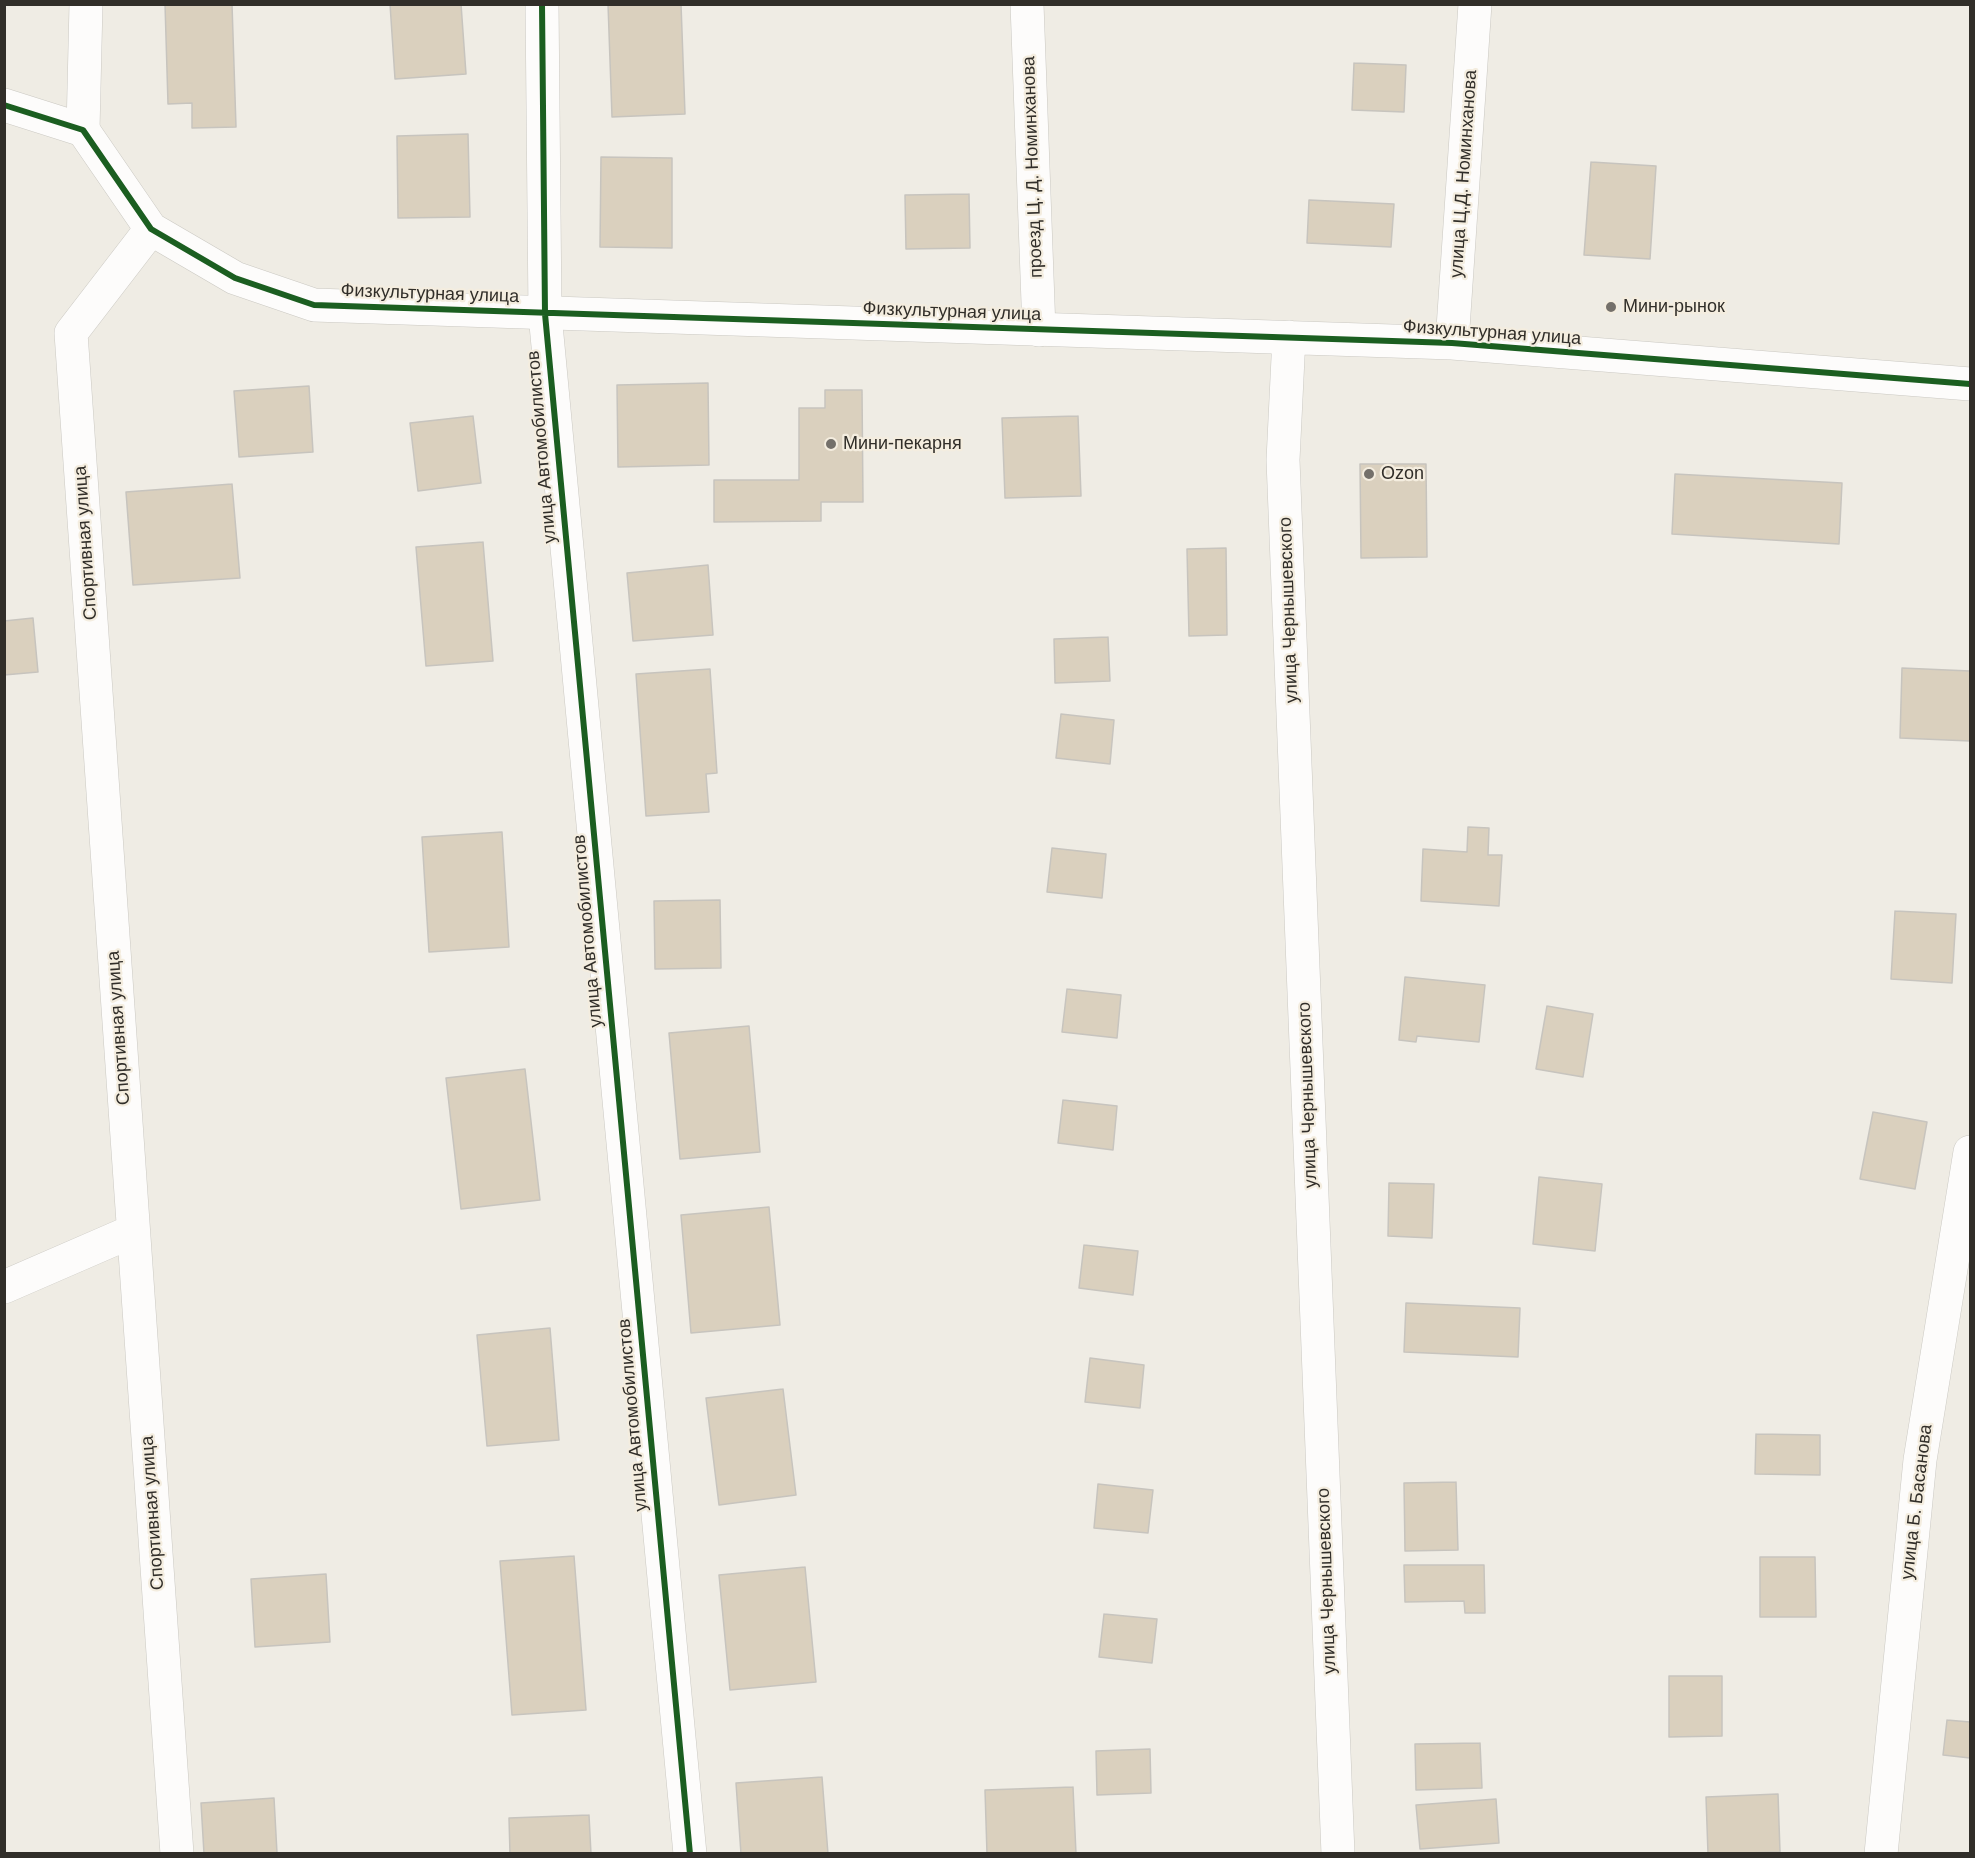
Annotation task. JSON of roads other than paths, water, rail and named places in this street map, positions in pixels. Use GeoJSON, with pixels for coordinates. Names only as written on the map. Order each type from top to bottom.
{"type":"FeatureCollection","features":[{"type":"Feature","properties":{"kind":"street"},"geometry":{"type":"LineString","coordinates":[[4,105],[83,130],[86,4]]}},
{"type":"Feature","properties":{"kind":"street","name":"улица Автомобилистов"},"geometry":{"type":"LineString","coordinates":[[542,4],[544,314],[690,1854]]}},
{"type":"Feature","properties":{"kind":"street","name":"проезд Ц. Д. Номинханова"},"geometry":{"type":"LineString","coordinates":[[1027,4],[1039,330]]}},
{"type":"Feature","properties":{"kind":"street","name":"улица Ц.Д. Номинханова"},"geometry":{"type":"LineString","coordinates":[[1452,343],[1475,4]]}},
{"type":"Feature","properties":{"kind":"street","name":"Физкультурная улица"},"geometry":{"type":"LineString","coordinates":[[83,130],[151,229],[235,278],[314,304],[544,314],[1452,343],[1971,384]]}},
{"type":"Feature","properties":{"kind":"street","name":"Спортивная улица"},"geometry":{"type":"LineString","coordinates":[[151,229],[71,333],[177,1854]]}},
{"type":"Feature","properties":{"kind":"street","name":"улица Чернышевского"},"geometry":{"type":"LineString","coordinates":[[1289,337],[1283,460],[1338,1854]]}},
{"type":"Feature","properties":{"kind":"street","name":"улица Б. Басанова"},"geometry":{"type":"LineString","coordinates":[[1881,1854],[1920,1460],[1971,1152]]}},
{"type":"Feature","properties":{"kind":"street"},"geometry":{"type":"LineString","coordinates":[[4,1287],[133,1231]]}},
{"type":"Feature","properties":{"kind":"place","name":"Мини-рынок"},"geometry":{"type":"Point","coordinates":[1611,307]}},
{"type":"Feature","properties":{"kind":"place","name":"Мини-пекарня"},"geometry":{"type":"Point","coordinates":[831,444]}},
{"type":"Feature","properties":{"kind":"place","name":"Ozon"},"geometry":{"type":"Point","coordinates":[1369,474]}}]}
